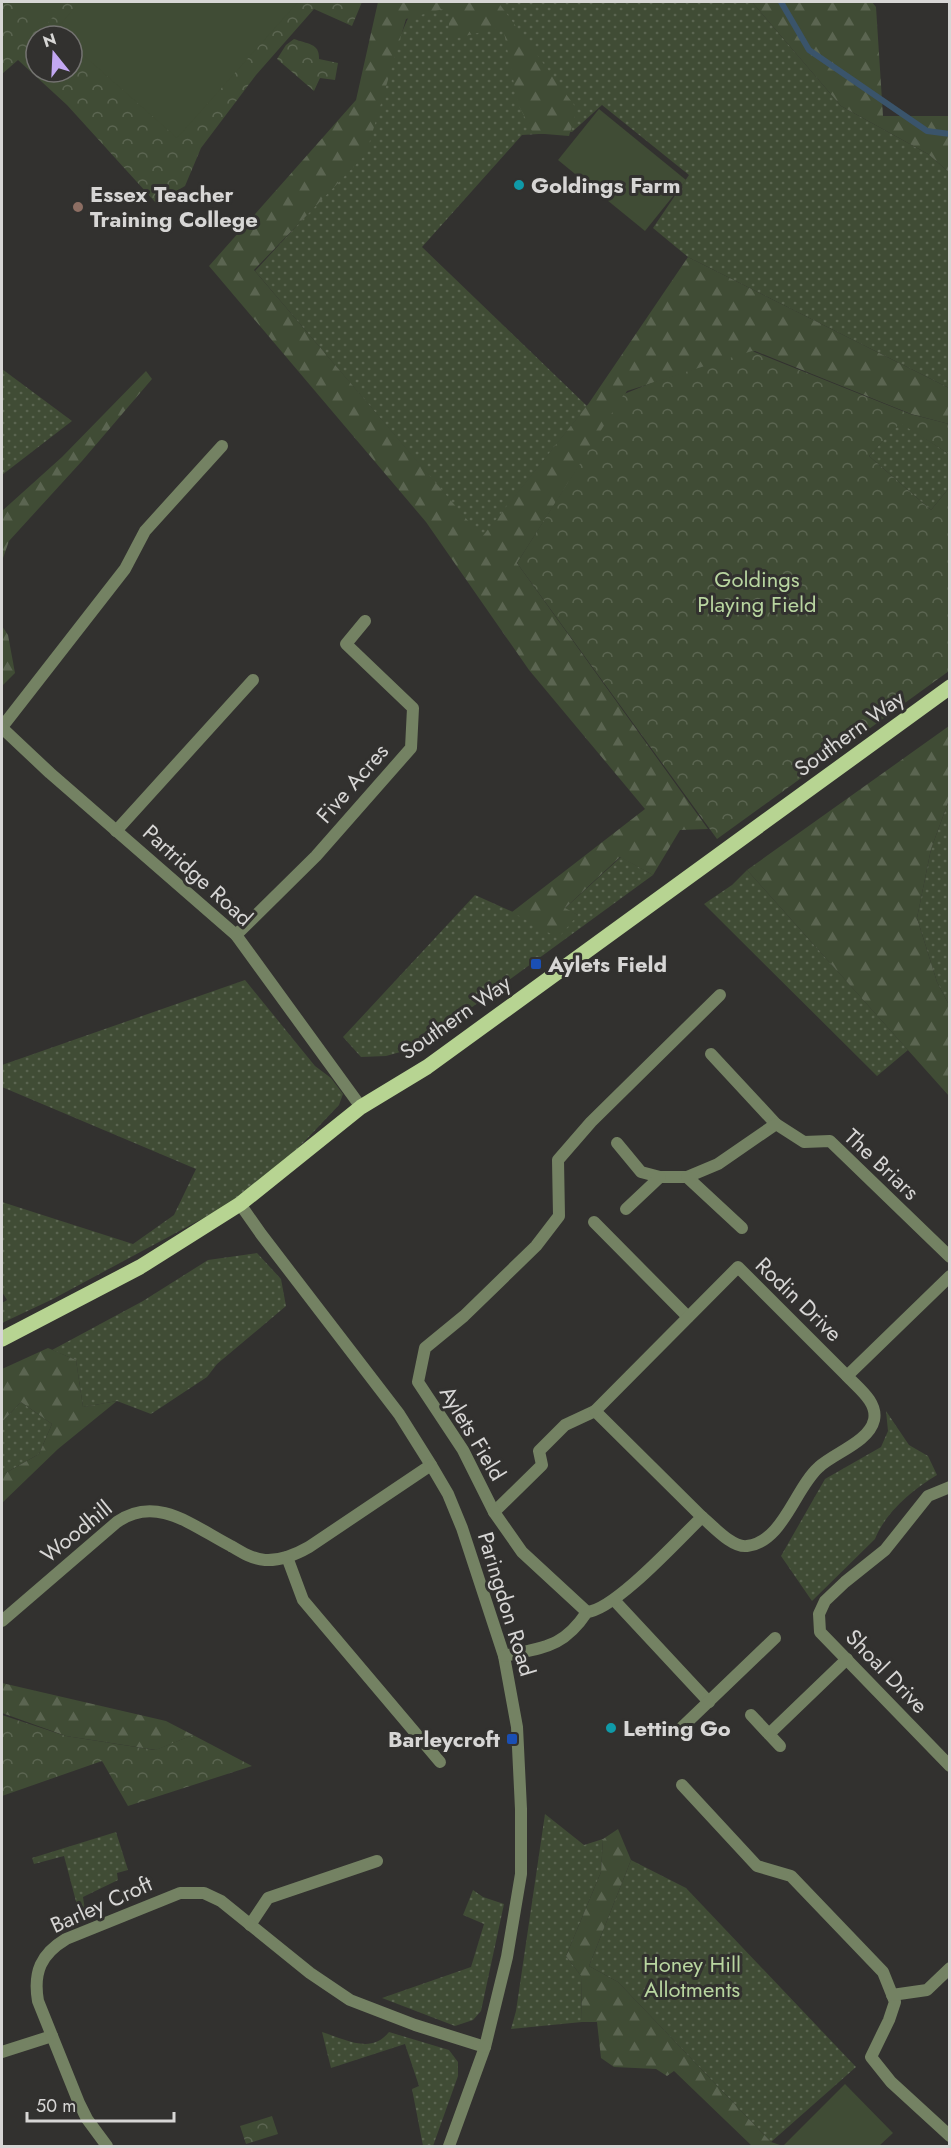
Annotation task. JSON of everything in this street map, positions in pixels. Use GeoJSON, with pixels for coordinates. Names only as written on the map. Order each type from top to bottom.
{"type":"FeatureCollection","features":[{"type":"Feature","properties":{"kind":"main road","name":"Southern Way"},"geometry":{"type":"LineString","coordinates":[[2,1339],[140,1267],[240,1204],[361,1107],[427,1067],[950,687]]}},
{"type":"Feature","properties":{"kind":"street"},"geometry":{"type":"LineString","coordinates":[[2,727],[125,569],[145,531],[222,447]]}},
{"type":"Feature","properties":{"kind":"street","name":"Five Acres"},"geometry":{"type":"LineString","coordinates":[[236,935],[316,856],[411,748],[413,708],[346,644],[366,621]]}},
{"type":"Feature","properties":{"kind":"street"},"geometry":{"type":"LineString","coordinates":[[116,831],[253,680]]}},
{"type":"Feature","properties":{"kind":"street","name":"Partridge Road"},"geometry":{"type":"LineString","coordinates":[[2,727],[50,773],[236,935],[361,1107]]}},
{"type":"Feature","properties":{"kind":"street","name":"Aylets Field"},"geometry":{"type":"LineString","coordinates":[[587,1612],[522,1552],[494,1512],[463,1450],[418,1382],[425,1348],[464,1316],[536,1246],[559,1216],[558,1160],[591,1122],[720,995]]}},
{"type":"Feature","properties":{"kind":"street","name":"The Briars"},"geometry":{"type":"LineString","coordinates":[[711,1054],[776,1124],[804,1142],[830,1141],[950,1257]]}},
{"type":"Feature","properties":{"kind":"street"},"geometry":{"type":"LineString","coordinates":[[617,1143],[641,1172],[660,1177],[687,1177],[718,1164],[776,1124]]}},
{"type":"Feature","properties":{"kind":"street"},"geometry":{"type":"LineString","coordinates":[[626,1209],[660,1177]]}},
{"type":"Feature","properties":{"kind":"street"},"geometry":{"type":"LineString","coordinates":[[687,1177],[742,1228]]}},
{"type":"Feature","properties":{"kind":"street","name":"Paringdon Road"},"geometry":{"type":"LineString","coordinates":[[240,1204],[399,1414],[448,1494],[462,1528],[504,1656],[518,1727],[521,1874],[507,1957],[485,2047],[449,2146]]}},
{"type":"Feature","properties":{"kind":"street"},"geometry":{"type":"LineString","coordinates":[[594,1222],[688,1317]]}},
{"type":"Feature","properties":{"kind":"street","name":"Rodin Drive"},"geometry":{"type":"LineString","coordinates":[[565,1425],[595,1411],[738,1268],[847,1376],[950,1276]]}},
{"type":"Feature","properties":{"kind":"street"},"geometry":{"type":"LineString","coordinates":[[595,1411],[702,1517],[731,1541],[745,1547],[761,1542],[772,1533],[818,1467],[853,1445],[866,1433],[874,1421],[873,1404],[847,1376]]}},
{"type":"Feature","properties":{"kind":"street","name":"Aylets Field"},"geometry":{"type":"LineString","coordinates":[[494,1512],[542,1465],[539,1451],[565,1425]]}},
{"type":"Feature","properties":{"kind":"street","name":"Woodhill"},"geometry":{"type":"LineString","coordinates":[[2,1622],[117,1522],[135,1512],[145,1510],[169,1514],[254,1558],[265,1560],[287,1557],[309,1547],[431,1465]]}},
{"type":"Feature","properties":{"kind":"street","name":"Shoal Drive"},"geometry":{"type":"LineString","coordinates":[[950,1487],[928,1496],[885,1550],[825,1601],[819,1614],[820,1632],[950,1766]]}},
{"type":"Feature","properties":{"kind":"street"},"geometry":{"type":"LineString","coordinates":[[504,1656],[553,1645],[575,1629],[587,1612],[592,1612],[614,1600],[702,1517]]}},
{"type":"Feature","properties":{"kind":"street"},"geometry":{"type":"LineString","coordinates":[[287,1557],[297,1590],[303,1600],[440,1762]]}},
{"type":"Feature","properties":{"kind":"street"},"geometry":{"type":"LineString","coordinates":[[614,1600],[709,1701]]}},
{"type":"Feature","properties":{"kind":"street"},"geometry":{"type":"LineString","coordinates":[[678,1731],[775,1638]]}},
{"type":"Feature","properties":{"kind":"street"},"geometry":{"type":"LineString","coordinates":[[769,1734],[847,1659]]}},
{"type":"Feature","properties":{"kind":"street"},"geometry":{"type":"LineString","coordinates":[[751,1715],[780,1746]]}},
{"type":"Feature","properties":{"kind":"street"},"geometry":{"type":"LineString","coordinates":[[682,1785],[757,1866],[791,1876],[883,1972],[895,2002],[889,2020],[870,2057],[891,2082],[950,2136]]}},
{"type":"Feature","properties":{"kind":"street"},"geometry":{"type":"LineString","coordinates":[[250,1925],[268,1898],[376,1861]]}},
{"type":"Feature","properties":{"kind":"street","name":"Barley Croft"},"geometry":{"type":"LineString","coordinates":[[106,2146],[87,2119],[52,2036],[38,2001],[37,1978],[45,1957],[66,1939],[170,1896],[189,1892],[204,1893],[213,1897],[310,1973],[350,2000],[415,2025],[485,2047]]}},
{"type":"Feature","properties":{"kind":"street"},"geometry":{"type":"LineString","coordinates":[[892,1995],[927,1990],[950,1968]]}},
{"type":"Feature","properties":{"kind":"street"},"geometry":{"type":"LineString","coordinates":[[2,2052],[52,2036]]}},
{"type":"Feature","properties":{"kind":"green space"},"geometry":{"type":"Polygon","coordinates":[[[2,2],[362,2],[352,26],[314,9],[256,75],[201,148],[185,186],[156,203],[67,105],[44,84],[84,84],[84,24],[24,24],[24,66],[18,60],[2,74],[2,2]]]}},
{"type":"Feature","properties":{"kind":"green space"},"geometry":{"type":"Polygon","coordinates":[[[20,2],[66,2],[45,24],[20,2]]]}},
{"type":"Feature","properties":{"kind":"green space"},"geometry":{"type":"Polygon","coordinates":[[[80,2],[298,2],[177,138],[84,56],[84,24],[60,24],[80,2]]]}},
{"type":"Feature","properties":{"kind":"green space"},"geometry":{"type":"Polygon","coordinates":[[[378,2],[498,2],[577,109],[569,136],[533,133],[518,104],[503,27],[448,40],[450,7],[406,19],[366,154],[254,270],[482,537],[589,403],[688,257],[949,388],[949,424],[911,414],[755,351],[627,391],[517,563],[708,829],[680,830],[653,875],[620,857],[565,908],[578,915],[558,938],[512,912],[645,809],[529,670],[426,522],[209,266],[356,100],[378,2]]]}},
{"type":"Feature","properties":{"kind":"green space"},"geometry":{"type":"Polygon","coordinates":[[[415,2],[752,2],[841,106],[928,154],[949,172],[949,388],[688,257],[653,228],[689,175],[602,105],[572,132],[522,135],[422,247],[587,406],[482,538],[255,271],[361,156],[399,39],[415,2]]]}},
{"type":"Feature","properties":{"kind":"green space"},"geometry":{"type":"Polygon","coordinates":[[[752,2],[872,2],[876,7],[883,116],[949,116],[949,172],[928,154],[841,106],[752,2]]]}},
{"type":"Feature","properties":{"kind":"green space"},"geometry":{"type":"Polygon","coordinates":[[[294,39],[315,47],[319,59],[338,63],[335,80],[320,78],[314,91],[277,59],[286,45],[294,39]]]}},
{"type":"Feature","properties":{"kind":"green space"},"geometry":{"type":"Polygon","coordinates":[[[599,109],[686,180],[645,231],[558,160],[599,109]]]}},
{"type":"Feature","properties":{"kind":"green space","name":"Goldings Playing Field"},"geometry":{"type":"Polygon","coordinates":[[[752,351],[910,414],[949,424],[949,454],[900,423],[869,456],[931,510],[949,488],[949,671],[717,839],[517,563],[624,394],[651,383],[752,351]]]}},
{"type":"Feature","properties":{"kind":"green space"},"geometry":{"type":"Polygon","coordinates":[[[2,369],[72,421],[2,475],[2,369]]]}},
{"type":"Feature","properties":{"kind":"green space"},"geometry":{"type":"Polygon","coordinates":[[[146,371],[152,379],[9,541],[2,561],[2,511],[62,457],[146,371]]]}},
{"type":"Feature","properties":{"kind":"green space"},"geometry":{"type":"Polygon","coordinates":[[[900,422],[949,454],[949,488],[931,510],[869,456],[900,422]]]}},
{"type":"Feature","properties":{"kind":"green space"},"geometry":{"type":"Polygon","coordinates":[[[2,626],[8,635],[15,673],[2,686],[2,626]]]}},
{"type":"Feature","properties":{"kind":"green space"},"geometry":{"type":"Polygon","coordinates":[[[949,726],[949,800],[931,849],[917,918],[937,982],[949,1005],[949,1096],[747,870],[949,726]]]}},
{"type":"Feature","properties":{"kind":"green space"},"geometry":{"type":"Polygon","coordinates":[[[949,800],[949,1005],[937,982],[917,918],[931,849],[949,800]]]}},
{"type":"Feature","properties":{"kind":"green space"},"geometry":{"type":"Polygon","coordinates":[[[621,857],[653,875],[453,1021],[404,1051],[386,1056],[361,1057],[343,1037],[475,895],[513,912],[578,915],[564,909],[621,857]]]}},
{"type":"Feature","properties":{"kind":"green space"},"geometry":{"type":"Polygon","coordinates":[[[747,870],[908,1050],[877,1076],[704,904],[732,885],[747,870]]]}},
{"type":"Feature","properties":{"kind":"green space"},"geometry":{"type":"Polygon","coordinates":[[[245,980],[315,1066],[331,1078],[343,1094],[339,1105],[261,1187],[53,1299],[2,1323],[2,1303],[7,1300],[2,1292],[2,1202],[133,1244],[174,1215],[196,1169],[2,1087],[2,1065],[245,980]]]}},
{"type":"Feature","properties":{"kind":"green space"},"geometry":{"type":"Polygon","coordinates":[[[257,1253],[281,1279],[286,1306],[217,1364],[207,1377],[151,1414],[117,1401],[83,1407],[76,1360],[52,1350],[143,1301],[208,1260],[257,1253]]]}},
{"type":"Feature","properties":{"kind":"green space"},"geometry":{"type":"Polygon","coordinates":[[[48,1348],[76,1360],[83,1407],[117,1401],[58,1449],[2,1503],[2,1475],[39,1454],[52,1424],[21,1402],[2,1422],[2,1369],[48,1348]]]}},
{"type":"Feature","properties":{"kind":"green space"},"geometry":{"type":"Polygon","coordinates":[[[21,1402],[52,1424],[39,1454],[2,1475],[2,1422],[21,1402]]]}},
{"type":"Feature","properties":{"kind":"green space"},"geometry":{"type":"Polygon","coordinates":[[[886,1411],[909,1445],[928,1456],[937,1475],[901,1502],[886,1520],[875,1539],[812,1601],[781,1556],[825,1479],[881,1447],[888,1431],[886,1411]]]}},
{"type":"Feature","properties":{"kind":"green space"},"geometry":{"type":"Polygon","coordinates":[[[2,1683],[166,1721],[193,1735],[156,1750],[66,1736],[2,1713],[2,1683]]]}},
{"type":"Feature","properties":{"kind":"green space"},"geometry":{"type":"Polygon","coordinates":[[[2,1715],[66,1736],[155,1750],[193,1735],[252,1766],[128,1806],[102,1761],[2,1796],[2,1715]]]}},
{"type":"Feature","properties":{"kind":"green space"},"geometry":{"type":"Polygon","coordinates":[[[545,1814],[584,1845],[603,1839],[601,1872],[566,1956],[581,1976],[582,2022],[511,2029],[516,2011],[545,1814]]]}},
{"type":"Feature","properties":{"kind":"green space"},"geometry":{"type":"Polygon","coordinates":[[[618,1829],[631,1860],[589,1966],[618,1982],[771,2142],[783,2146],[752,2146],[674,2071],[667,2076],[656,2069],[614,2067],[601,2058],[597,2022],[582,2022],[581,1976],[566,1956],[601,1872],[603,1839],[618,1829]]]}},
{"type":"Feature","properties":{"kind":"green space"},"geometry":{"type":"Polygon","coordinates":[[[116,1832],[128,1870],[117,1873],[118,1880],[83,1897],[86,1917],[78,1909],[64,1856],[34,1864],[32,1858],[116,1832]]]}},
{"type":"Feature","properties":{"kind":"green space","name":"Honey Hill Allotments"},"geometry":{"type":"Polygon","coordinates":[[[631,1860],[686,1888],[856,2067],[771,2142],[618,1982],[589,1966],[631,1860]]]}},
{"type":"Feature","properties":{"kind":"green space"},"geometry":{"type":"Polygon","coordinates":[[[473,1890],[483,1897],[504,1904],[481,2011],[473,2020],[455,2026],[382,1998],[471,1967],[484,1924],[463,1915],[473,1890]]]}},
{"type":"Feature","properties":{"kind":"green space"},"geometry":{"type":"Polygon","coordinates":[[[322,2032],[366,2044],[382,2039],[389,2032],[449,2050],[458,2062],[458,2076],[433,2146],[423,2146],[412,2089],[419,2086],[405,2044],[331,2068],[322,2032]]]}},
{"type":"Feature","properties":{"kind":"green space"},"geometry":{"type":"Polygon","coordinates":[[[845,2084],[893,2133],[879,2146],[783,2146],[845,2084]]]}},
{"type":"Feature","properties":{"kind":"green space"},"geometry":{"type":"Polygon","coordinates":[[[272,2116],[278,2134],[246,2144],[240,2126],[272,2116]]]}},
{"type":"Feature","properties":{"kind":"waterway"},"geometry":{"type":"LineString","coordinates":[[781,2],[809,50],[927,131],[950,134]]}},
{"type":"Feature","properties":{"kind":"place","name":"Goldings Farm"},"geometry":{"type":"Point","coordinates":[519,185]}},
{"type":"Feature","properties":{"kind":"place","name":"Essex Teacher Training College"},"geometry":{"type":"Point","coordinates":[78,207]}},
{"type":"Feature","properties":{"kind":"place","name":"Aylets Field"},"geometry":{"type":"Point","coordinates":[536,964]}},
{"type":"Feature","properties":{"kind":"place","name":"Letting Go"},"geometry":{"type":"Point","coordinates":[611,1728]}},
{"type":"Feature","properties":{"kind":"place","name":"Barleycroft"},"geometry":{"type":"Point","coordinates":[512,1739]}}]}
